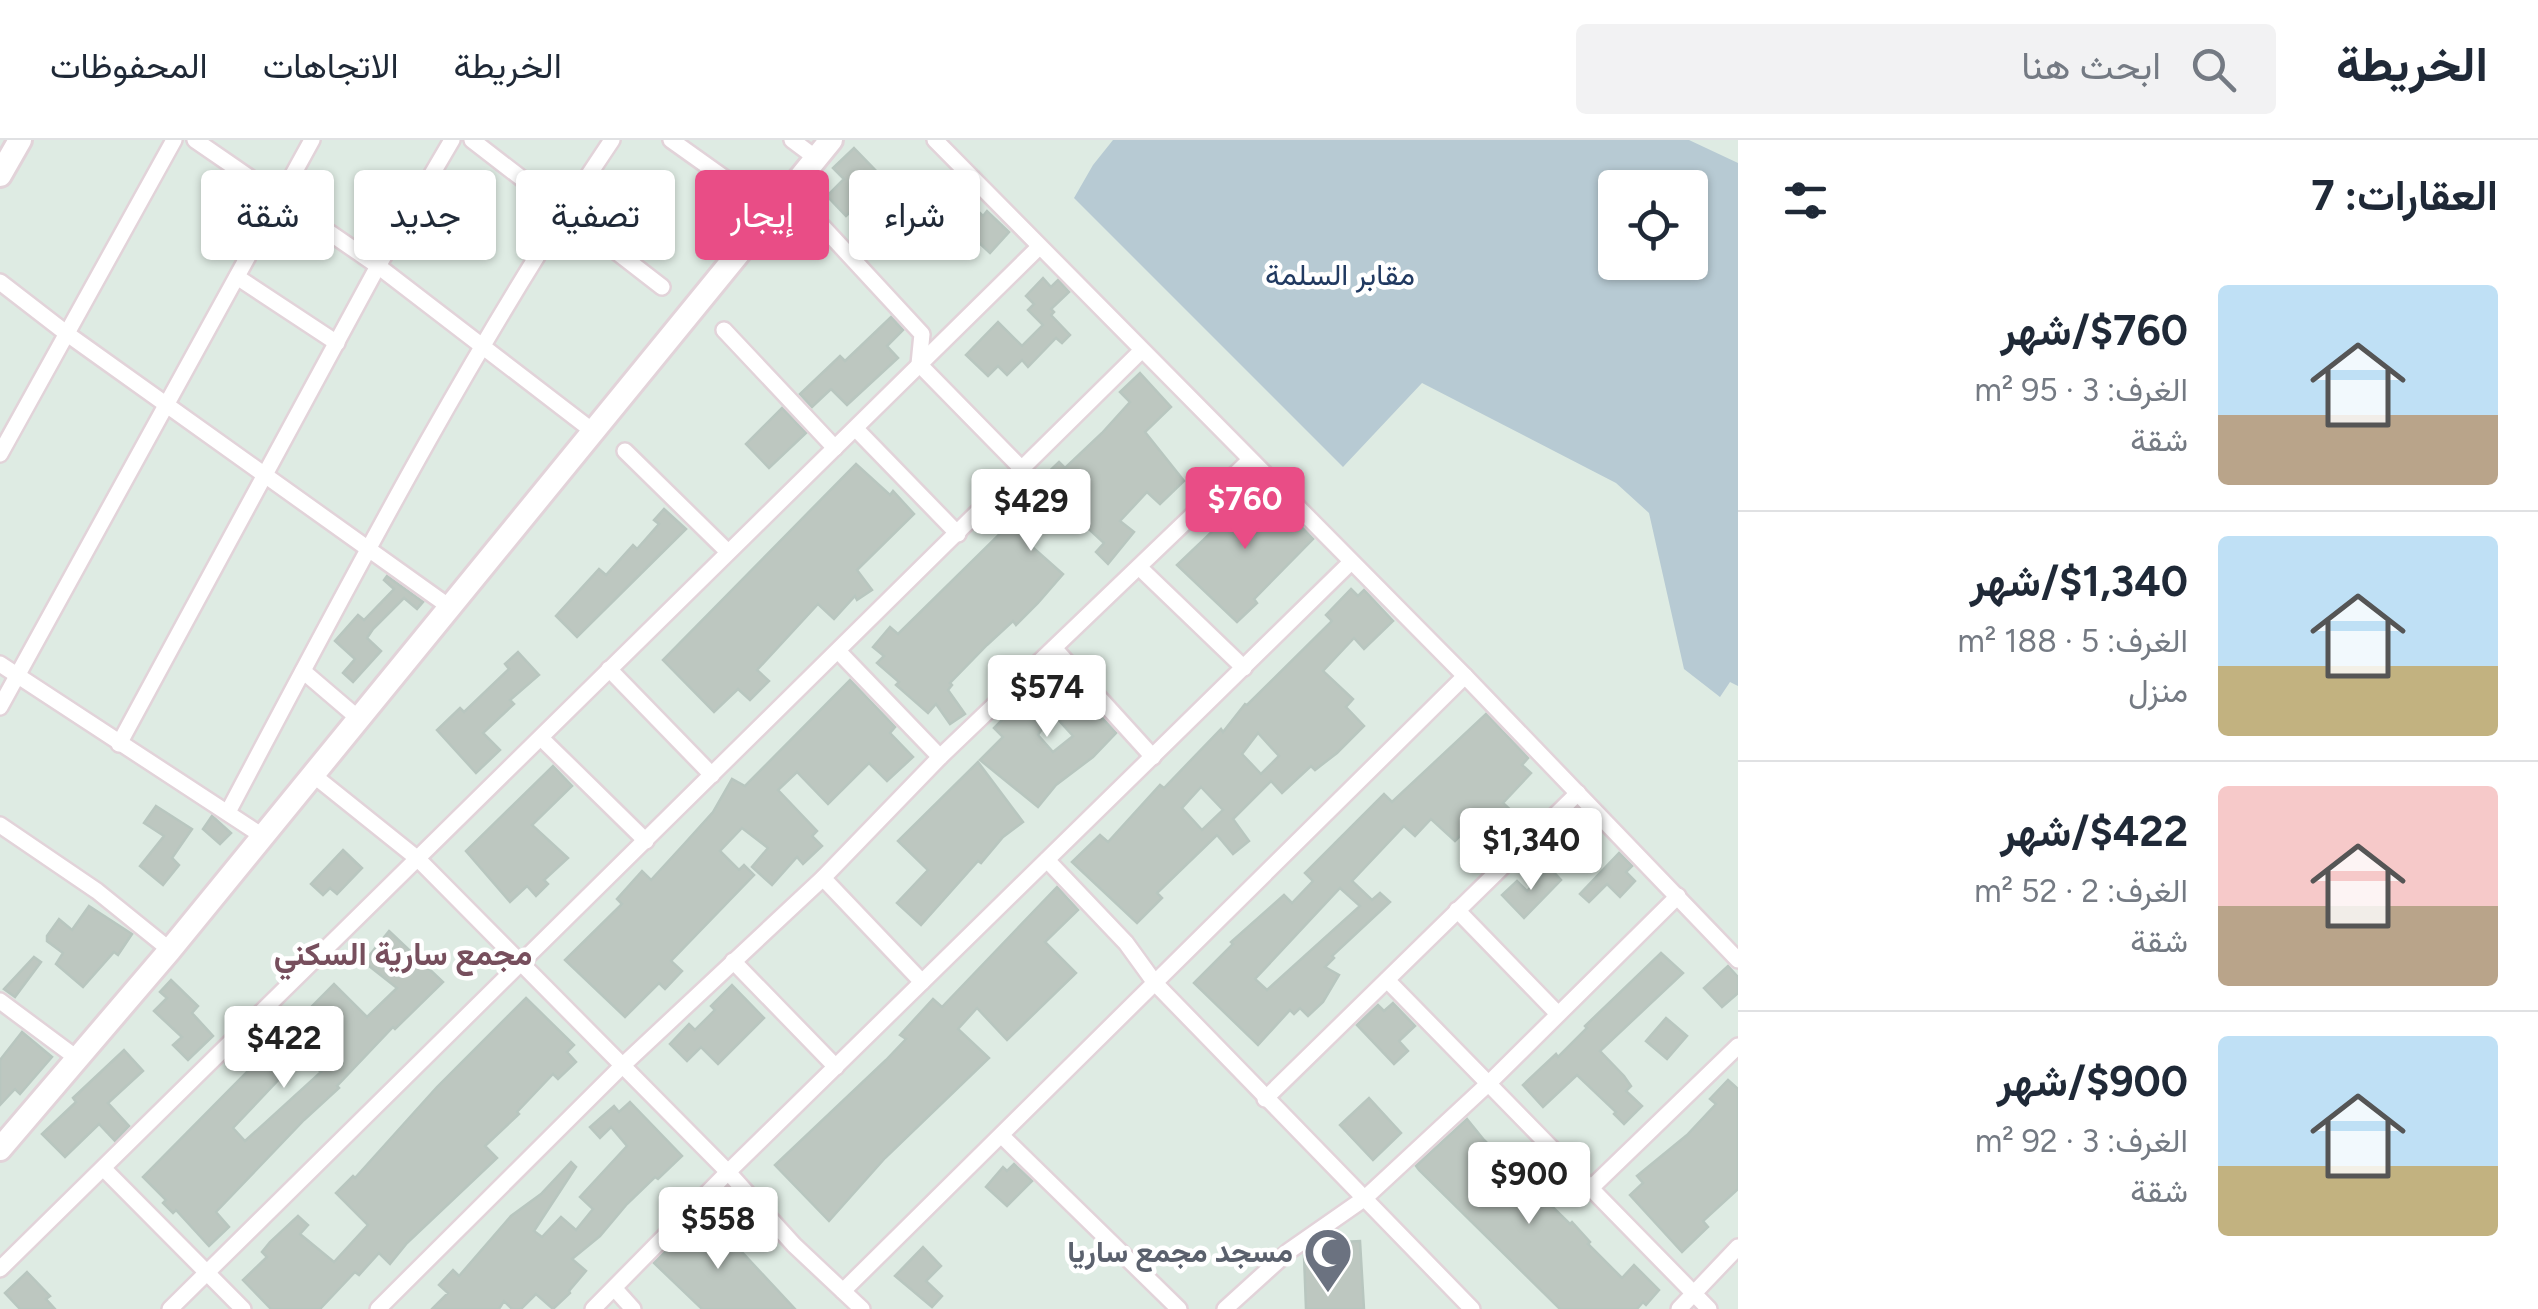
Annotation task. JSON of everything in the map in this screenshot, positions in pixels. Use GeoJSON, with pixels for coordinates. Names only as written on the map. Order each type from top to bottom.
{"type":"FeatureCollection","features":[{"type":"Feature","properties":{"kind":"street"},"geometry":{"type":"LineString","coordinates":[[0,454],[174,140]]}},
{"type":"Feature","properties":{"kind":"street"},"geometry":{"type":"LineString","coordinates":[[195,140],[238,170]]}},
{"type":"Feature","properties":{"kind":"street"},"geometry":{"type":"LineString","coordinates":[[296,170],[312,140]]}},
{"type":"Feature","properties":{"kind":"street"},"geometry":{"type":"LineString","coordinates":[[119,744],[378,266],[452,140]]}},
{"type":"Feature","properties":{"kind":"street"},"geometry":{"type":"LineString","coordinates":[[472,140],[516,173]]}},
{"type":"Feature","properties":{"kind":"street"},"geometry":{"type":"LineString","coordinates":[[591,170],[612,140]]}},
{"type":"Feature","properties":{"kind":"street"},"geometry":{"type":"LineString","coordinates":[[671,140],[713,170]]}},
{"type":"Feature","properties":{"kind":"street"},"geometry":{"type":"LineString","coordinates":[[0,1149],[170,950],[824,149],[792,140]]}},
{"type":"Feature","properties":{"kind":"street"},"geometry":{"type":"LineString","coordinates":[[935,140],[1465,676],[1738,960]]}},
{"type":"Feature","properties":{"kind":"street"},"geometry":{"type":"LineString","coordinates":[[0,175],[16,141]]}},
{"type":"Feature","properties":{"kind":"street"},"geometry":{"type":"LineString","coordinates":[[829,234],[922,334],[919,364]]}},
{"type":"Feature","properties":{"kind":"street"},"geometry":{"type":"LineString","coordinates":[[334,236],[594,432]]}},
{"type":"Feature","properties":{"kind":"street"},"geometry":{"type":"LineString","coordinates":[[0,1269],[1038,248]]}},
{"type":"Feature","properties":{"kind":"street"},"geometry":{"type":"LineString","coordinates":[[0,707],[246,260]]}},
{"type":"Feature","properties":{"kind":"street"},"geometry":{"type":"LineString","coordinates":[[228,812],[366,549],[533,260]]}},
{"type":"Feature","properties":{"kind":"street"},"geometry":{"type":"LineString","coordinates":[[628,260],[662,287]]}},
{"type":"Feature","properties":{"kind":"street"},"geometry":{"type":"LineString","coordinates":[[237,277],[337,343]]}},
{"type":"Feature","properties":{"kind":"street"},"geometry":{"type":"LineString","coordinates":[[0,282],[450,608]]}},
{"type":"Feature","properties":{"kind":"street"},"geometry":{"type":"LineString","coordinates":[[724,330],[835,448]]}},
{"type":"Feature","properties":{"kind":"street"},"geometry":{"type":"LineString","coordinates":[[170,1309],[1141,351]]}},
{"type":"Feature","properties":{"kind":"street"},"geometry":{"type":"LineString","coordinates":[[919,364],[1022,468]]}},
{"type":"Feature","properties":{"kind":"street"},"geometry":{"type":"LineString","coordinates":[[856,430],[958,534]]}},
{"type":"Feature","properties":{"kind":"street"},"geometry":{"type":"LineString","coordinates":[[625,451],[727,551]]}},
{"type":"Feature","properties":{"kind":"street"},"geometry":{"type":"LineString","coordinates":[[382,1308],[622,1066],[823,878],[940,757],[1250,460]]}},
{"type":"Feature","properties":{"kind":"street"},"geometry":{"type":"LineString","coordinates":[[593,1309],[1351,562]]}},
{"type":"Feature","properties":{"kind":"street"},"geometry":{"type":"LineString","coordinates":[[1140,568],[1244,668]]}},
{"type":"Feature","properties":{"kind":"street"},"geometry":{"type":"LineString","coordinates":[[1054,648],[1153,756]]}},
{"type":"Feature","properties":{"kind":"street"},"geometry":{"type":"LineString","coordinates":[[839,652],[940,757]]}},
{"type":"Feature","properties":{"kind":"street"},"geometry":{"type":"LineString","coordinates":[[0,664],[262,835]]}},
{"type":"Feature","properties":{"kind":"street"},"geometry":{"type":"LineString","coordinates":[[609,669],[712,775]]}},
{"type":"Feature","properties":{"kind":"street"},"geometry":{"type":"LineString","coordinates":[[303,671],[358,718]]}},
{"type":"Feature","properties":{"kind":"street"},"geometry":{"type":"LineString","coordinates":[[844,1291],[1465,676]]}},
{"type":"Feature","properties":{"kind":"street"},"geometry":{"type":"LineString","coordinates":[[541,738],[646,840]]}},
{"type":"Feature","properties":{"kind":"street"},"geometry":{"type":"LineString","coordinates":[[312,774],[418,859],[862,1309]]}},
{"type":"Feature","properties":{"kind":"street"},"geometry":{"type":"LineString","coordinates":[[1266,1099],[1578,793]]}},
{"type":"Feature","properties":{"kind":"street"},"geometry":{"type":"LineString","coordinates":[[0,826],[97,891],[170,950]]}},
{"type":"Feature","properties":{"kind":"street"},"geometry":{"type":"LineString","coordinates":[[1047,860],[1142,962],[1155,982],[1365,1198],[1464,1307]]}},
{"type":"Feature","properties":{"kind":"street"},"geometry":{"type":"LineString","coordinates":[[823,878],[922,982]]}},
{"type":"Feature","properties":{"kind":"street"},"geometry":{"type":"LineString","coordinates":[[1225,1309],[1290,1250],[1365,1198],[1489,1083],[1678,896]]}},
{"type":"Feature","properties":{"kind":"street"},"geometry":{"type":"LineString","coordinates":[[1457,910],[1558,1014]]}},
{"type":"Feature","properties":{"kind":"street"},"geometry":{"type":"LineString","coordinates":[[733,961],[836,1067]]}},
{"type":"Feature","properties":{"kind":"street"},"geometry":{"type":"LineString","coordinates":[[1387,980],[1709,1309]]}},
{"type":"Feature","properties":{"kind":"street"},"geometry":{"type":"LineString","coordinates":[[0,1002],[78,1059]]}},
{"type":"Feature","properties":{"kind":"street"},"geometry":{"type":"LineString","coordinates":[[1592,1188],[1738,1046]]}},
{"type":"Feature","properties":{"kind":"street"},"geometry":{"type":"LineString","coordinates":[[1002,1136],[1179,1309]]}},
{"type":"Feature","properties":{"kind":"street"},"geometry":{"type":"LineString","coordinates":[[104,1169],[243,1309]]}},
{"type":"Feature","properties":{"kind":"street"},"geometry":{"type":"LineString","coordinates":[[1679,1309],[1738,1247]]}},
{"type":"Feature","properties":{"kind":"street"},"geometry":{"type":"LineString","coordinates":[[614,1289],[633,1309]]}},
{"type":"Feature","properties":{"kind":"green space","name":"مقابر السلمة"},"geometry":{"type":"Polygon","coordinates":[[[1113,140],[1689,140],[1738,163],[1738,686],[1730,682],[1720,697],[1684,669],[1649,513],[1616,483],[1422,383],[1343,467],[1074,198],[1113,140]]]}},
{"type":"Feature","properties":{"kind":"building"},"geometry":{"type":"Polygon","coordinates":[[[854,148],[875,170],[849,170],[846,216],[829,198],[844,179],[833,168],[854,148]]]}},
{"type":"Feature","properties":{"kind":"building"},"geometry":{"type":"Polygon","coordinates":[[[987,211],[1009,232],[990,253],[980,244],[980,213],[983,216],[987,211]]]}},
{"type":"Feature","properties":{"kind":"building"},"geometry":{"type":"Polygon","coordinates":[[[1043,278],[1051,287],[1058,280],[1069,292],[1051,309],[1051,315],[1070,335],[1062,343],[1056,338],[1028,367],[1022,360],[1007,375],[998,366],[988,376],[966,355],[998,322],[1022,346],[1043,325],[1028,310],[1034,304],[1026,296],[1043,278]]]}},
{"type":"Feature","properties":{"kind":"building"},"geometry":{"type":"Polygon","coordinates":[[[891,317],[903,330],[887,346],[898,358],[847,405],[831,389],[812,407],[800,394],[840,356],[845,361],[891,317]]]}},
{"type":"Feature","properties":{"kind":"building"},"geometry":{"type":"Polygon","coordinates":[[[1140,373],[1171,407],[1145,432],[1184,481],[1160,504],[1147,492],[1120,521],[1134,532],[1108,564],[1096,552],[1104,543],[1064,506],[1029,544],[1063,574],[1016,625],[1013,621],[950,683],[948,690],[965,714],[950,724],[936,704],[928,713],[877,663],[884,656],[873,647],[890,627],[898,634],[1013,521],[1045,486],[1040,480],[1059,462],[1065,468],[1102,433],[1130,402],[1120,392],[1140,373]]]}},
{"type":"Feature","properties":{"kind":"building"},"geometry":{"type":"Polygon","coordinates":[[[782,408],[806,433],[769,468],[746,444],[782,408]]]}},
{"type":"Feature","properties":{"kind":"building"},"geometry":{"type":"Polygon","coordinates":[[[856,464],[890,495],[893,491],[914,514],[857,570],[872,590],[857,600],[855,596],[834,619],[818,604],[757,670],[769,681],[750,700],[738,689],[714,712],[663,660],[856,464]]]}},
{"type":"Feature","properties":{"kind":"building"},"geometry":{"type":"Polygon","coordinates":[[[1254,482],[1291,522],[1294,519],[1313,539],[1237,622],[1177,565],[1218,526],[1212,520],[1254,482]]]}},
{"type":"Feature","properties":{"kind":"building"},"geometry":{"type":"Polygon","coordinates":[[[664,509],[686,529],[577,637],[556,616],[599,569],[606,575],[633,545],[637,549],[659,524],[654,520],[664,509]]]}},
{"type":"Feature","properties":{"kind":"building"},"geometry":{"type":"Polygon","coordinates":[[[387,576],[423,602],[417,609],[404,598],[373,629],[367,638],[381,651],[353,682],[343,673],[355,659],[335,641],[358,615],[364,620],[394,589],[384,580],[387,576]]]}},
{"type":"Feature","properties":{"kind":"building"},"geometry":{"type":"Polygon","coordinates":[[[1351,589],[1358,596],[1364,590],[1393,621],[1364,649],[1354,638],[1323,671],[1353,699],[1346,707],[1364,726],[1337,753],[1315,770],[1311,766],[1282,793],[1271,781],[1233,819],[1249,841],[1233,854],[1217,835],[1157,893],[1162,898],[1137,923],[1072,862],[1100,835],[1108,842],[1160,785],[1164,788],[1221,729],[1223,732],[1245,704],[1332,621],[1326,615],[1351,589]],[[1258,733],[1242,754],[1261,774],[1279,756],[1258,733]],[[1201,787],[1182,808],[1202,830],[1223,810],[1201,787]]]}},
{"type":"Feature","properties":{"kind":"building"},"geometry":{"type":"Polygon","coordinates":[[[518,652],[539,675],[510,700],[514,704],[483,733],[500,750],[476,773],[437,730],[460,708],[464,712],[509,669],[505,664],[518,652]]]}},
{"type":"Feature","properties":{"kind":"building"},"geometry":{"type":"Polygon","coordinates":[[[1062,674],[1116,733],[1093,757],[1056,785],[1038,807],[980,760],[1003,737],[994,728],[1031,693],[1036,698],[1062,674]],[[1052,713],[1038,735],[1053,752],[1073,736],[1052,713]]]}},
{"type":"Feature","properties":{"kind":"building"},"geometry":{"type":"Polygon","coordinates":[[[850,680],[895,727],[890,733],[913,757],[887,781],[869,763],[828,804],[797,772],[778,790],[817,831],[812,836],[822,846],[803,864],[797,857],[772,885],[752,867],[768,848],[742,828],[720,851],[739,870],[744,865],[754,875],[671,961],[682,971],[665,989],[659,983],[625,1017],[565,960],[622,904],[617,899],[642,871],[651,880],[713,812],[732,779],[745,786],[850,680]]]}},
{"type":"Feature","properties":{"kind":"building"},"geometry":{"type":"Polygon","coordinates":[[[1486,714],[1528,758],[1522,765],[1531,773],[1503,803],[1516,815],[1494,840],[1474,822],[1455,841],[1431,819],[1415,836],[1404,826],[1352,881],[1372,900],[1380,893],[1390,902],[1332,956],[1325,967],[1339,975],[1323,1002],[1308,1016],[1300,1008],[1294,1014],[1290,1010],[1258,1045],[1194,983],[1231,942],[1284,895],[1292,903],[1313,881],[1305,873],[1384,794],[1392,802],[1486,714]],[[1340,888],[1255,979],[1267,990],[1360,906],[1340,888]]]}},
{"type":"Feature","properties":{"kind":"building"},"geometry":{"type":"Polygon","coordinates":[[[978,762],[1023,822],[1003,837],[981,863],[978,861],[921,925],[897,903],[928,870],[898,841],[978,762]]]}},
{"type":"Feature","properties":{"kind":"building"},"geometry":{"type":"Polygon","coordinates":[[[553,766],[572,786],[532,825],[568,858],[544,880],[548,884],[536,896],[527,886],[510,902],[466,851],[553,766]]]}},
{"type":"Feature","properties":{"kind":"building"},"geometry":{"type":"Polygon","coordinates":[[[156,806],[192,829],[172,858],[179,865],[163,885],[140,866],[164,836],[144,823],[156,806]]]}},
{"type":"Feature","properties":{"kind":"building"},"geometry":{"type":"Polygon","coordinates":[[[212,816],[231,833],[220,844],[203,829],[212,816]]]}},
{"type":"Feature","properties":{"kind":"building"},"geometry":{"type":"Polygon","coordinates":[[[343,850],[362,868],[337,894],[330,888],[323,895],[311,884],[343,850]]]}},
{"type":"Feature","properties":{"kind":"building"},"geometry":{"type":"Polygon","coordinates":[[[1619,853],[1632,866],[1626,872],[1635,881],[1620,897],[1607,884],[1589,902],[1580,894],[1619,853]]]}},
{"type":"Feature","properties":{"kind":"building"},"geometry":{"type":"Polygon","coordinates":[[[1550,868],[1561,880],[1524,918],[1502,895],[1517,881],[1527,891],[1550,868]]]}},
{"type":"Feature","properties":{"kind":"building"},"geometry":{"type":"Polygon","coordinates":[[[1057,887],[1078,910],[1045,942],[1076,973],[1007,1040],[977,1008],[958,1029],[989,1058],[885,1158],[829,1221],[775,1165],[906,1039],[900,1035],[933,999],[942,1007],[1057,887]]]}},
{"type":"Feature","properties":{"kind":"building"},"geometry":{"type":"Polygon","coordinates":[[[89,906],[132,934],[118,955],[114,952],[83,987],[56,964],[63,953],[47,941],[47,936],[59,919],[72,930],[89,906]]]}},
{"type":"Feature","properties":{"kind":"building"},"geometry":{"type":"Polygon","coordinates":[[[389,931],[443,982],[393,1027],[339,1088],[216,1212],[229,1227],[209,1246],[176,1210],[173,1213],[163,1203],[166,1200],[143,1177],[334,984],[367,1017],[397,988],[364,962],[389,931]],[[302,1055],[233,1128],[245,1141],[321,1072],[302,1055]]]}},
{"type":"Feature","properties":{"kind":"building"},"geometry":{"type":"Polygon","coordinates":[[[1661,953],[1683,973],[1600,1051],[1624,1076],[1631,1086],[1626,1091],[1642,1106],[1624,1124],[1577,1075],[1543,1107],[1523,1085],[1556,1054],[1558,1057],[1661,953]]]}},
{"type":"Feature","properties":{"kind":"building"},"geometry":{"type":"Polygon","coordinates":[[[34,957],[41,962],[15,997],[4,989],[34,957]]]}},
{"type":"Feature","properties":{"kind":"building"},"geometry":{"type":"Polygon","coordinates":[[[1728,966],[1738,977],[1738,993],[1722,1007],[1704,988],[1728,966]]]}},
{"type":"Feature","properties":{"kind":"building"},"geometry":{"type":"Polygon","coordinates":[[[171,980],[198,1006],[192,1013],[213,1036],[188,1060],[173,1045],[182,1037],[154,1011],[167,998],[160,992],[171,980]]]}},
{"type":"Feature","properties":{"kind":"building"},"geometry":{"type":"Polygon","coordinates":[[[732,985],[764,1018],[718,1064],[701,1047],[687,1061],[670,1044],[689,1024],[695,1030],[732,985]]]}},
{"type":"Feature","properties":{"kind":"building"},"geometry":{"type":"Polygon","coordinates":[[[526,998],[574,1045],[567,1052],[576,1062],[558,1079],[553,1074],[485,1146],[497,1158],[390,1264],[379,1253],[320,1309],[271,1309],[243,1280],[267,1257],[262,1252],[270,1242],[298,1216],[308,1225],[300,1234],[334,1262],[368,1225],[336,1193],[355,1178],[437,1087],[526,998]]]}},
{"type":"Feature","properties":{"kind":"building"},"geometry":{"type":"Polygon","coordinates":[[[1393,1003],[1415,1026],[1399,1041],[1408,1051],[1394,1064],[1357,1025],[1378,1005],[1384,1011],[1393,1003]]]}},
{"type":"Feature","properties":{"kind":"building"},"geometry":{"type":"Polygon","coordinates":[[[1666,1018],[1687,1036],[1667,1059],[1646,1041],[1666,1018]]]}},
{"type":"Feature","properties":{"kind":"building"},"geometry":{"type":"Polygon","coordinates":[[[22,1032],[52,1057],[20,1094],[15,1089],[0,1105],[0,1060],[22,1032]]]}},
{"type":"Feature","properties":{"kind":"building"},"geometry":{"type":"Polygon","coordinates":[[[124,1050],[143,1071],[108,1103],[129,1126],[115,1141],[99,1124],[65,1157],[42,1134],[124,1050]]]}},
{"type":"Feature","properties":{"kind":"building"},"geometry":{"type":"Polygon","coordinates":[[[1728,1080],[1738,1089],[1738,1189],[1703,1221],[1708,1227],[1682,1252],[1630,1195],[1643,1183],[1637,1176],[1687,1135],[1716,1104],[1710,1099],[1728,1080]]]}},
{"type":"Feature","properties":{"kind":"building"},"geometry":{"type":"Polygon","coordinates":[[[1369,1098],[1401,1133],[1373,1160],[1340,1125],[1369,1098]]]}},
{"type":"Feature","properties":{"kind":"building"},"geometry":{"type":"Polygon","coordinates":[[[630,1102],[682,1156],[658,1179],[655,1177],[600,1236],[572,1259],[586,1271],[570,1293],[553,1309],[536,1294],[521,1309],[512,1309],[504,1301],[499,1309],[432,1309],[448,1293],[439,1285],[453,1270],[459,1276],[511,1216],[541,1194],[571,1162],[576,1167],[534,1231],[542,1237],[561,1217],[576,1230],[593,1209],[580,1197],[627,1146],[611,1127],[600,1138],[590,1127],[614,1106],[619,1112],[630,1102]]]}},
{"type":"Feature","properties":{"kind":"building"},"geometry":{"type":"Polygon","coordinates":[[[1467,1119],[1484,1140],[1572,1222],[1622,1278],[1634,1265],[1659,1290],[1646,1305],[1643,1302],[1637,1309],[1560,1309],[1419,1170],[1416,1166],[1467,1119]]]}},
{"type":"Feature","properties":{"kind":"building"},"geometry":{"type":"Polygon","coordinates":[[[1014,1164],[1032,1181],[1007,1206],[986,1187],[1003,1167],[1007,1171],[1014,1164]]]}},
{"type":"Feature","properties":{"kind":"building"},"geometry":{"type":"Polygon","coordinates":[[[703,1214],[795,1309],[702,1309],[654,1263],[703,1214]]]}},
{"type":"Feature","properties":{"kind":"building"},"geometry":{"type":"Polygon","coordinates":[[[1360,1241],[1364,1309],[1306,1309],[1304,1255],[1320,1243],[1360,1241]]]}},
{"type":"Feature","properties":{"kind":"building"},"geometry":{"type":"Polygon","coordinates":[[[923,1247],[941,1266],[926,1281],[942,1296],[932,1307],[895,1276],[923,1247]]]}},
{"type":"Feature","properties":{"kind":"building"},"geometry":{"type":"Polygon","coordinates":[[[27,1272],[50,1296],[46,1299],[55,1309],[20,1309],[5,1293],[27,1272]]]}},
{"type":"Feature","properties":{"kind":"place","name":"مسجد مجمع ساريا"},"geometry":{"type":"Point","coordinates":[1328,1294]}},
{"type":"Feature","properties":{"kind":"district","name":"مجمع سارية السكني"},"geometry":{"type":"Point","coordinates":[403,954]}}]}
